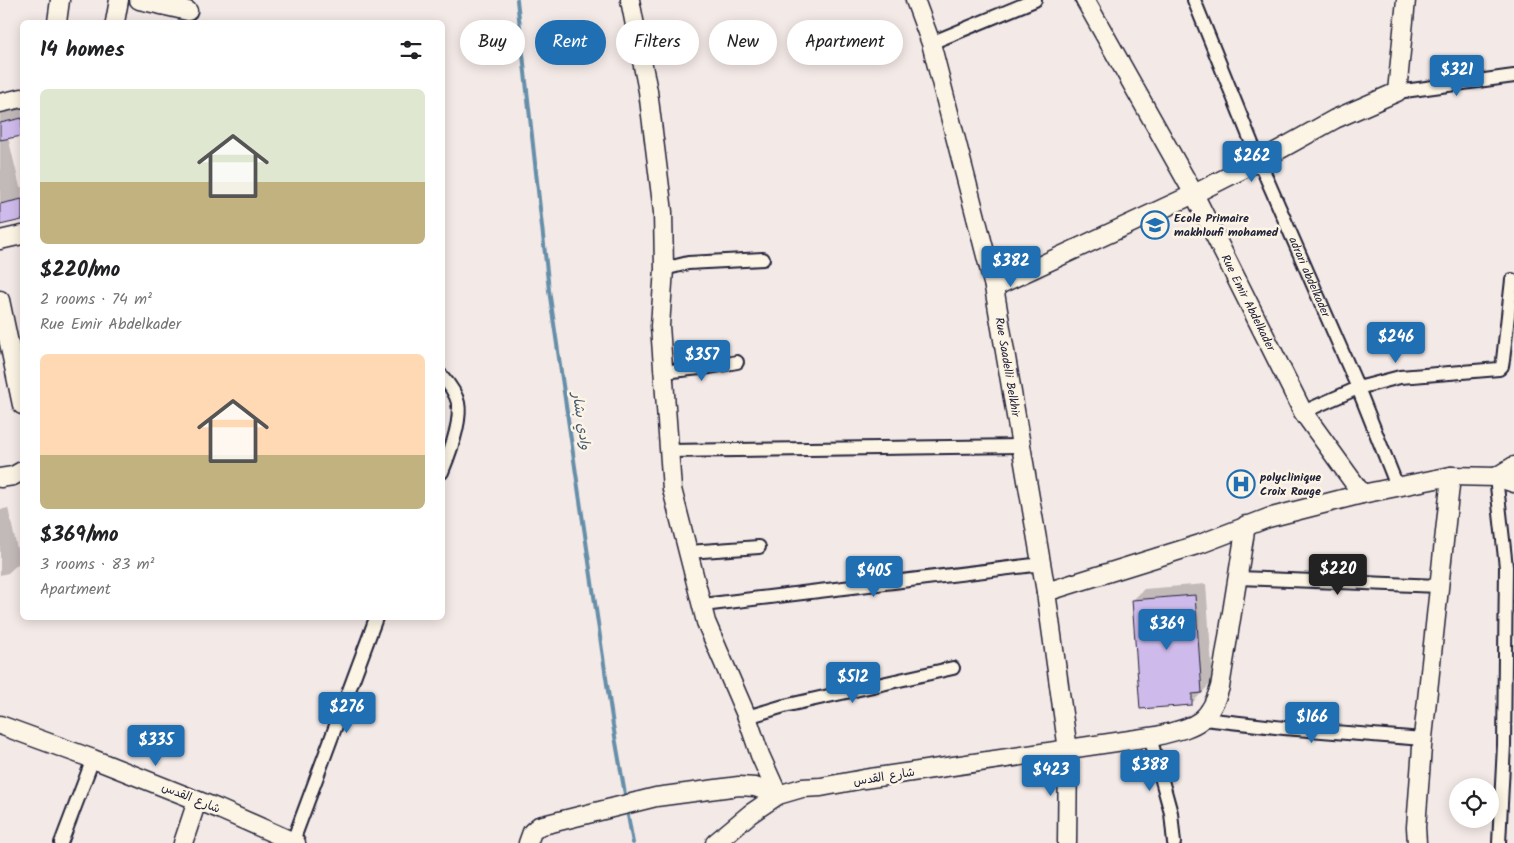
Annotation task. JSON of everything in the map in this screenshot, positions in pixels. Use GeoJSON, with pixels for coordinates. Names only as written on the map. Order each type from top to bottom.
{"type":"FeatureCollection","features":[{"type":"Feature","properties":{"kind":"main road"},"geometry":{"type":"LineString","coordinates":[[57,20],[60,0]]}},
{"type":"Feature","properties":{"kind":"main road"},"geometry":{"type":"LineString","coordinates":[[115,20],[119,0]]}},
{"type":"Feature","properties":{"kind":"main road"},"geometry":{"type":"LineString","coordinates":[[139,0],[188,11]]}},
{"type":"Feature","properties":{"kind":"main road"},"geometry":{"type":"LineString","coordinates":[[630,0],[648,91],[663,212],[664,269],[660,326],[672,489],[706,622],[778,795]]}},
{"type":"Feature","properties":{"kind":"main road","name":"Rue Saadelli Belkhir"},"geometry":{"type":"LineString","coordinates":[[915,0],[931,43],[994,287],[1042,564],[1068,750],[1067,843]]}},
{"type":"Feature","properties":{"kind":"main road","name":"Rue Emir Abdelkader"},"geometry":{"type":"LineString","coordinates":[[1085,0],[1194,194],[1303,412],[1362,494]]}},
{"type":"Feature","properties":{"kind":"main road"},"geometry":{"type":"LineString","coordinates":[[994,287],[1194,194],[1335,119],[1397,92],[1406,0]]}},
{"type":"Feature","properties":{"kind":"main road"},"geometry":{"type":"LineString","coordinates":[[0,103],[20,98]]}},
{"type":"Feature","properties":{"kind":"main road"},"geometry":{"type":"LineString","coordinates":[[0,240],[20,235]]}},
{"type":"Feature","properties":{"kind":"main road"},"geometry":{"type":"LineString","coordinates":[[0,300],[18,360],[20,382]]}},
{"type":"Feature","properties":{"kind":"main road"},"geometry":{"type":"LineString","coordinates":[[1496,477],[1511,466],[1514,466]]}},
{"type":"Feature","properties":{"kind":"main road"},"geometry":{"type":"LineString","coordinates":[[0,478],[13,476],[20,472]]}},
{"type":"Feature","properties":{"kind":"main road"},"geometry":{"type":"LineString","coordinates":[[1417,843],[1416,827],[1423,740],[1451,476]]}},
{"type":"Feature","properties":{"kind":"main road"},"geometry":{"type":"LineString","coordinates":[[1046,592],[1200,544],[1246,526],[1362,494],[1451,476],[1496,477],[1514,483]]}},
{"type":"Feature","properties":{"kind":"main road"},"geometry":{"type":"LineString","coordinates":[[1204,719],[1214,705],[1220,687],[1246,526]]}},
{"type":"Feature","properties":{"kind":"main road","name":"شارع القدس"},"geometry":{"type":"LineString","coordinates":[[715,843],[750,814],[778,795],[802,788],[821,787],[1150,737],[1192,726],[1204,719]]}},
{"type":"Feature","properties":{"kind":"main road","name":"شارع القدس"},"geometry":{"type":"LineString","coordinates":[[0,725],[197,801],[294,842]]}},
{"type":"Feature","properties":{"kind":"main road"},"geometry":{"type":"LineString","coordinates":[[528,843],[532,832],[540,826],[656,797],[739,786],[755,787],[778,795]]}},
{"type":"Feature","properties":{"kind":"main road"},"geometry":{"type":"LineString","coordinates":[[183,843],[197,801]]}},
{"type":"Feature","properties":{"kind":"street"},"geometry":{"type":"LineString","coordinates":[[931,43],[1035,0]]}},
{"type":"Feature","properties":{"kind":"street","name":"adrari abdelkader"},"geometry":{"type":"LineString","coordinates":[[1194,0],[1259,161],[1358,388],[1397,486]]}},
{"type":"Feature","properties":{"kind":"street"},"geometry":{"type":"LineString","coordinates":[[1397,92],[1514,76]]}},
{"type":"Feature","properties":{"kind":"street"},"geometry":{"type":"LineString","coordinates":[[664,269],[688,263],[763,259]]}},
{"type":"Feature","properties":{"kind":"street"},"geometry":{"type":"LineString","coordinates":[[1303,412],[1358,388],[1400,377],[1499,369],[1502,366],[1503,360],[1512,280]]}},
{"type":"Feature","properties":{"kind":"street"},"geometry":{"type":"LineString","coordinates":[[662,372],[737,362]]}},
{"type":"Feature","properties":{"kind":"street"},"geometry":{"type":"LineString","coordinates":[[445,464],[453,444],[458,416],[458,404],[447,381]]}},
{"type":"Feature","properties":{"kind":"street"},"geometry":{"type":"LineString","coordinates":[[669,451],[1021,446]]}},
{"type":"Feature","properties":{"kind":"street"},"geometry":{"type":"LineString","coordinates":[[1496,477],[1506,567],[1509,620],[1509,706],[1500,843]]}},
{"type":"Feature","properties":{"kind":"street"},"geometry":{"type":"LineString","coordinates":[[688,552],[759,546]]}},
{"type":"Feature","properties":{"kind":"street"},"geometry":{"type":"LineString","coordinates":[[703,605],[1042,564]]}},
{"type":"Feature","properties":{"kind":"street"},"geometry":{"type":"LineString","coordinates":[[1238,578],[1439,586]]}},
{"type":"Feature","properties":{"kind":"street"},"geometry":{"type":"LineString","coordinates":[[294,842],[375,620]]}},
{"type":"Feature","properties":{"kind":"street"},"geometry":{"type":"LineString","coordinates":[[747,717],[784,706],[953,668]]}},
{"type":"Feature","properties":{"kind":"street"},"geometry":{"type":"LineString","coordinates":[[1204,719],[1423,740]]}},
{"type":"Feature","properties":{"kind":"street"},"geometry":{"type":"LineString","coordinates":[[1150,737],[1171,813],[1174,843]]}},
{"type":"Feature","properties":{"kind":"street"},"geometry":{"type":"LineString","coordinates":[[61,843],[93,760]]}},
{"type":"Feature","properties":{"kind":"building"},"geometry":{"type":"Polygon","coordinates":[[[20,118],[20,136],[0,140],[0,123],[20,118]]]}},
{"type":"Feature","properties":{"kind":"building"},"geometry":{"type":"Polygon","coordinates":[[[20,199],[20,220],[0,225],[0,204],[20,199]]]}},
{"type":"Feature","properties":{"kind":"building"},"geometry":{"type":"Polygon","coordinates":[[[1195,595],[1202,693],[1192,694],[1192,705],[1140,709],[1132,600],[1195,595]]]}},
{"type":"Feature","properties":{"kind":"waterway","name":"وادي بشار"},"geometry":{"type":"LineString","coordinates":[[517,0],[549,290],[613,725],[626,800]]}},
{"type":"Feature","properties":{"kind":"waterway","name":"وادي بشار"},"geometry":{"type":"LineString","coordinates":[[627,810],[633,843]]}},
{"type":"Feature","properties":{"kind":"place","name":"Ecole Primaire makhloufi mohamed"},"geometry":{"type":"Point","coordinates":[1155,225]}},
{"type":"Feature","properties":{"kind":"place","name":"polyclinique Croix Rouge"},"geometry":{"type":"Point","coordinates":[1241,484]}}]}
